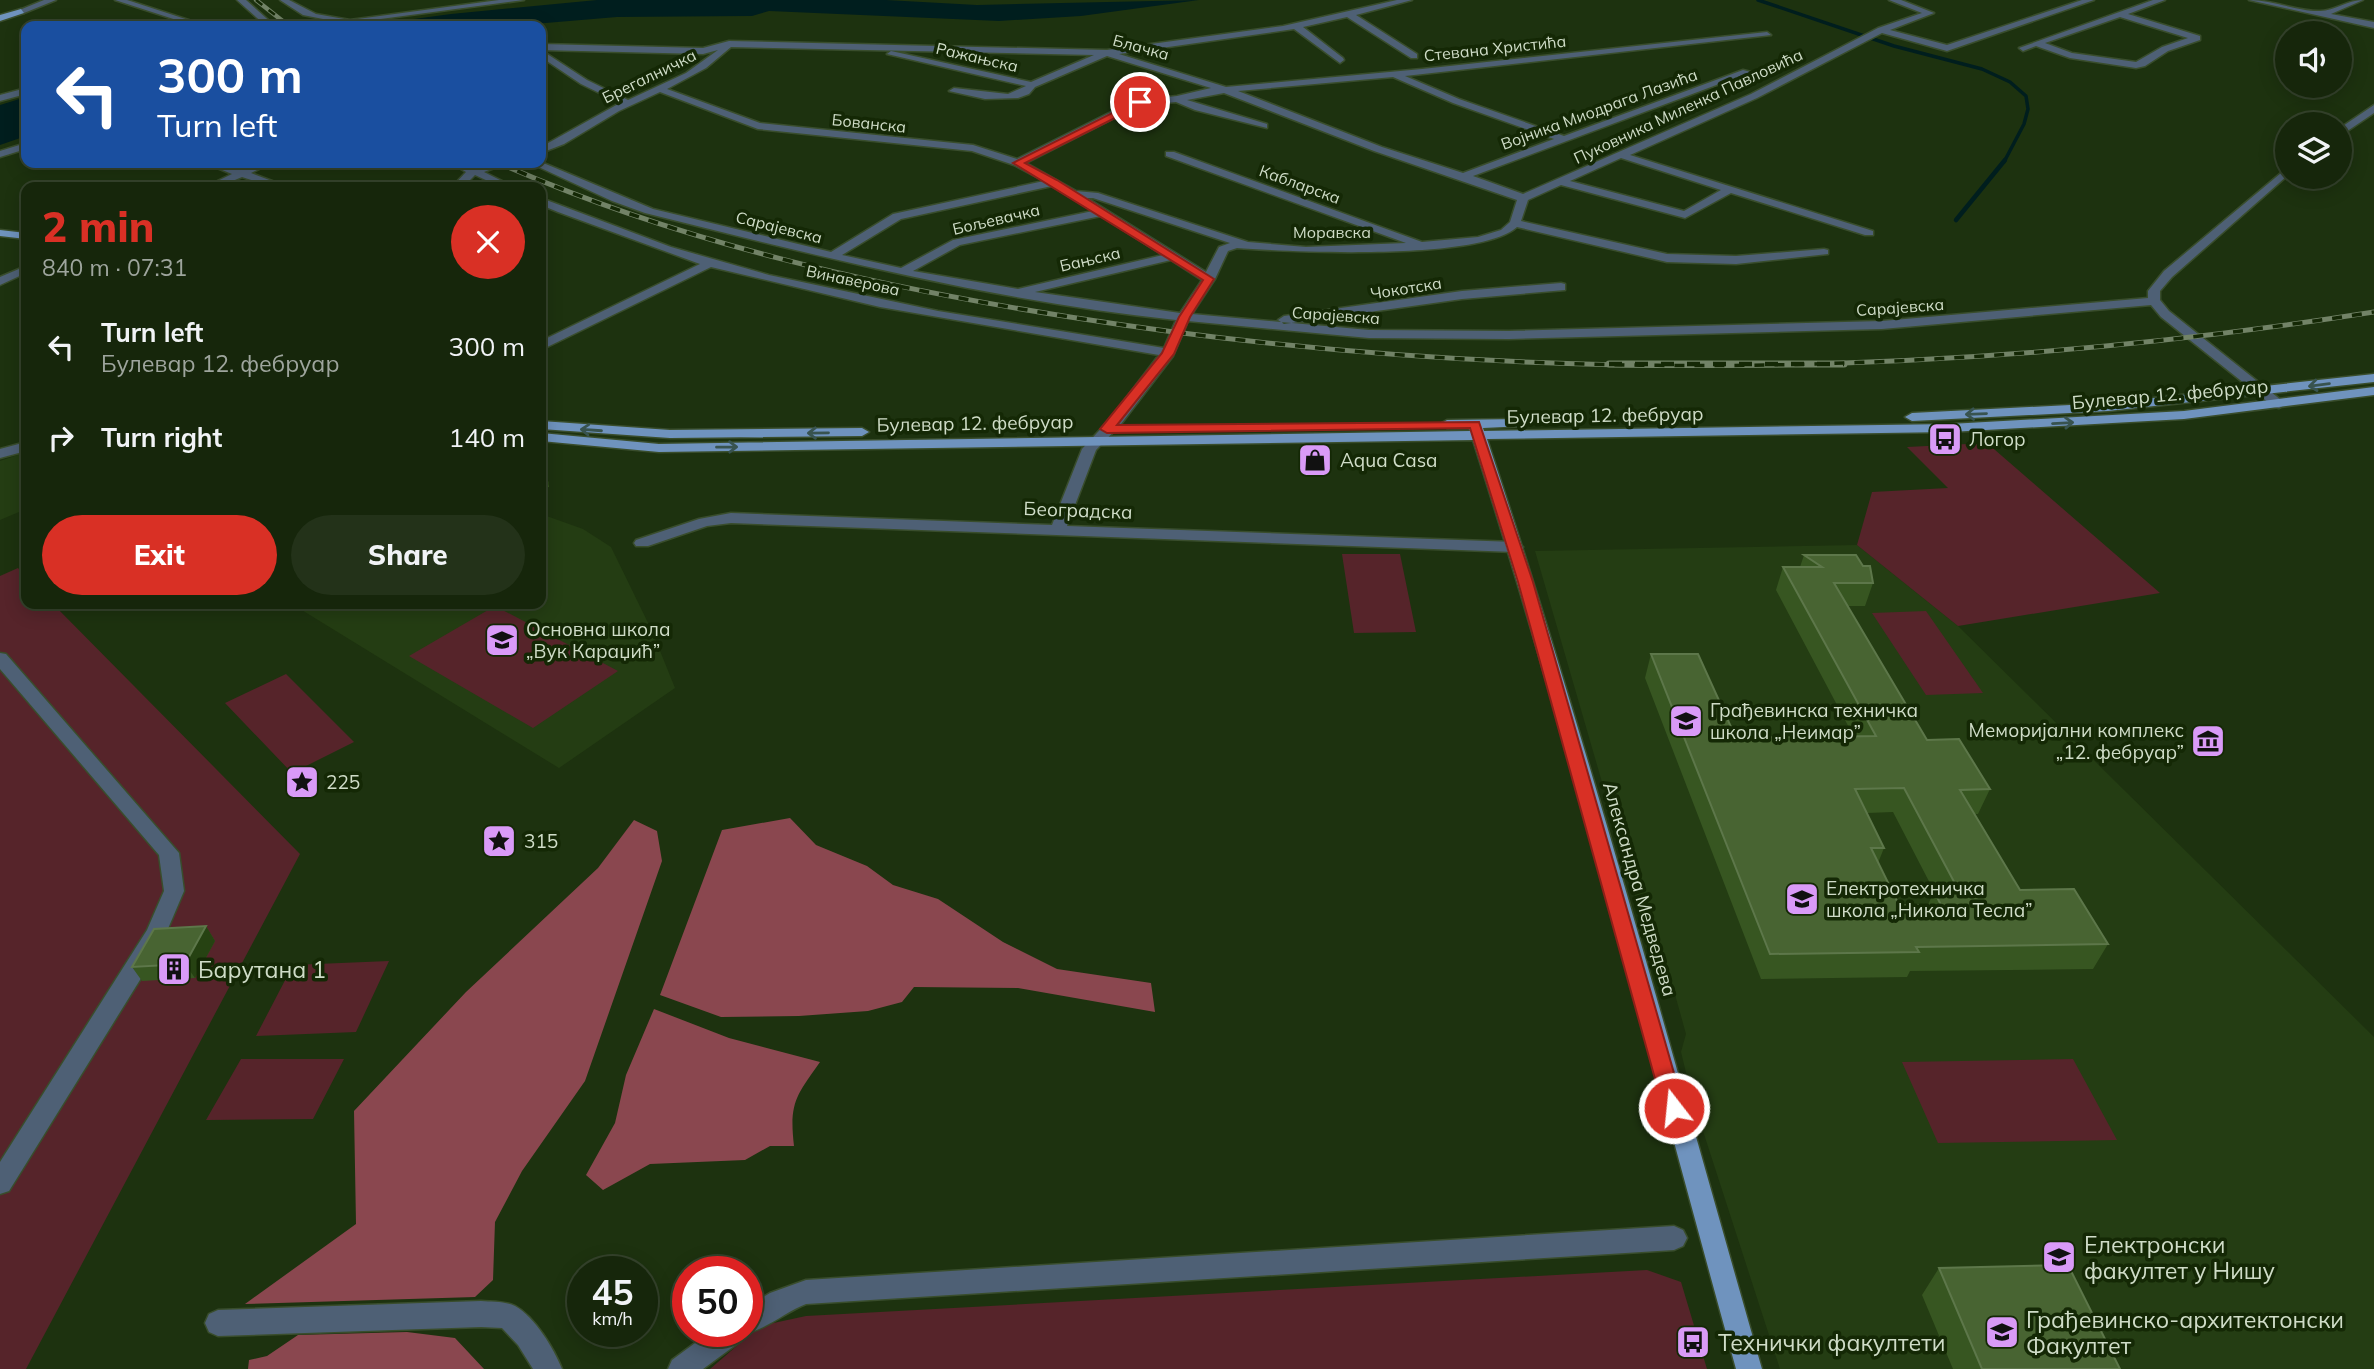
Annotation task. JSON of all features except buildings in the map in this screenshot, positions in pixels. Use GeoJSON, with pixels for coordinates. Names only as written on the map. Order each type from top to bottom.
{"type":"FeatureCollection","features":[{"type":"Feature","properties":{"kind":"main road"},"geometry":{"type":"LineString","coordinates":[[11,4],[21,11]]}},
{"type":"Feature","properties":{"kind":"main road"},"geometry":{"type":"LineString","coordinates":[[0,18],[21,11]]}},
{"type":"Feature","properties":{"kind":"main road"},"geometry":{"type":"LineString","coordinates":[[0,233],[21,235]]}},
{"type":"Feature","properties":{"kind":"main road","name":"Булевар 12. фебруар"},"geometry":{"type":"LineString","coordinates":[[1477,430],[2037,412],[2264,392],[2374,378]]}},
{"type":"Feature","properties":{"kind":"main road","name":"Булевар 12. фебруар"},"geometry":{"type":"LineString","coordinates":[[546,438],[659,447],[1101,435],[2014,426],[2160,417],[2374,391]]}},
{"type":"Feature","properties":{"kind":"main road","name":"Булевар 12. фебруар"},"geometry":{"type":"LineString","coordinates":[[546,425],[670,434],[1101,435]]}},
{"type":"Feature","properties":{"kind":"main road","name":"Александра Медведева"},"geometry":{"type":"LineString","coordinates":[[1477,430],[1515,547],[1749,1369]]}},
{"type":"Feature","properties":{"kind":"street"},"geometry":{"type":"LineString","coordinates":[[21,11],[52,0]]}},
{"type":"Feature","properties":{"kind":"street"},"geometry":{"type":"LineString","coordinates":[[119,0],[187,21]]}},
{"type":"Feature","properties":{"kind":"street"},"geometry":{"type":"LineString","coordinates":[[241,0],[265,21]]}},
{"type":"Feature","properties":{"kind":"street"},"geometry":{"type":"LineString","coordinates":[[284,0],[303,14],[323,19],[353,21],[520,0]]}},
{"type":"Feature","properties":{"kind":"street"},"geometry":{"type":"LineString","coordinates":[[425,0],[453,7]]}},
{"type":"Feature","properties":{"kind":"street"},"geometry":{"type":"LineString","coordinates":[[1107,52],[1296,26],[1408,0]]}},
{"type":"Feature","properties":{"kind":"street","name":"Пуковника Миленка Павловића"},"geometry":{"type":"LineString","coordinates":[[1523,198],[1754,96],[1881,30],[1930,13],[1893,0]]}},
{"type":"Feature","properties":{"kind":"street"},"geometry":{"type":"LineString","coordinates":[[1881,30],[1947,48],[2090,0]]}},
{"type":"Feature","properties":{"kind":"street"},"geometry":{"type":"LineString","coordinates":[[2138,0],[2151,2]]}},
{"type":"Feature","properties":{"kind":"street"},"geometry":{"type":"LineString","coordinates":[[2023,48],[2161,0]]}},
{"type":"Feature","properties":{"kind":"street"},"geometry":{"type":"LineString","coordinates":[[2322,14],[2359,0]]}},
{"type":"Feature","properties":{"kind":"street"},"geometry":{"type":"LineString","coordinates":[[2259,1],[2374,25]]}},
{"type":"Feature","properties":{"kind":"street"},"geometry":{"type":"LineString","coordinates":[[1349,14],[1414,56]]}},
{"type":"Feature","properties":{"kind":"street"},"geometry":{"type":"LineString","coordinates":[[2035,43],[2070,55],[2136,65],[2165,49],[2197,38],[2118,15]]}},
{"type":"Feature","properties":{"kind":"street"},"geometry":{"type":"LineString","coordinates":[[1296,26],[1340,60]]}},
{"type":"Feature","properties":{"kind":"street","name":"Стевана Христића"},"geometry":{"type":"LineString","coordinates":[[1018,163],[1136,103],[1226,90],[1395,75],[1767,35]]}},
{"type":"Feature","properties":{"kind":"street","name":"Блачка"},"geometry":{"type":"LineString","coordinates":[[546,47],[703,51],[729,44],[1107,52],[1226,90],[1378,149],[1523,198]]}},
{"type":"Feature","properties":{"kind":"street","name":"Брегалничка"},"geometry":{"type":"LineString","coordinates":[[546,148],[563,143],[628,103],[704,68],[729,44]]}},
{"type":"Feature","properties":{"kind":"street","name":"Ражањска"},"geometry":{"type":"LineString","coordinates":[[894,46],[886,52],[1032,85],[1107,52]]}},
{"type":"Feature","properties":{"kind":"street"},"geometry":{"type":"LineString","coordinates":[[546,56],[584,82],[628,103]]}},
{"type":"Feature","properties":{"kind":"street","name":"Војника Миодрага Лазића"},"geometry":{"type":"LineString","coordinates":[[1464,176],[1746,72]]}},
{"type":"Feature","properties":{"kind":"street"},"geometry":{"type":"LineString","coordinates":[[1395,75],[1456,101],[1563,139]]}},
{"type":"Feature","properties":{"kind":"street"},"geometry":{"type":"LineString","coordinates":[[954,91],[1013,96],[1029,90],[1032,85]]}},
{"type":"Feature","properties":{"kind":"street","name":"Бованска"},"geometry":{"type":"LineString","coordinates":[[659,89],[758,126],[973,149],[1018,163],[1054,182],[1209,279]]}},
{"type":"Feature","properties":{"kind":"street"},"geometry":{"type":"LineString","coordinates":[[0,98],[21,92]]}},
{"type":"Feature","properties":{"kind":"street"},"geometry":{"type":"LineString","coordinates":[[1177,99],[1198,108],[1264,126]]}},
{"type":"Feature","properties":{"kind":"street"},"geometry":{"type":"LineString","coordinates":[[2352,124],[2374,108]]}},
{"type":"Feature","properties":{"kind":"street"},"geometry":{"type":"LineString","coordinates":[[0,154],[21,148]]}},
{"type":"Feature","properties":{"kind":"street","name":"Кабларска"},"geometry":{"type":"LineString","coordinates":[[1170,154],[1420,244]]}},
{"type":"Feature","properties":{"kind":"street"},"geometry":{"type":"LineString","coordinates":[[1621,155],[1869,233]]}},
{"type":"Feature","properties":{"kind":"street"},"geometry":{"type":"LineString","coordinates":[[226,168],[268,182]]}},
{"type":"Feature","properties":{"kind":"street"},"geometry":{"type":"LineString","coordinates":[[221,182],[254,168]]}},
{"type":"Feature","properties":{"kind":"street"},"geometry":{"type":"LineString","coordinates":[[465,168],[497,182]]}},
{"type":"Feature","properties":{"kind":"street"},"geometry":{"type":"LineString","coordinates":[[462,182],[472,172],[485,168]]}},
{"type":"Feature","properties":{"kind":"street","name":"Сарајевска"},"geometry":{"type":"LineString","coordinates":[[546,168],[632,205],[902,272],[1014,293],[1184,317],[1315,331],[1369,334],[1650,333],[1882,325],[2108,307],[2154,300]]}},
{"type":"Feature","properties":{"kind":"street"},"geometry":{"type":"LineString","coordinates":[[2275,181],[2168,274],[2154,291],[2154,300],[2165,314],[2279,404]]}},
{"type":"Feature","properties":{"kind":"street"},"geometry":{"type":"LineString","coordinates":[[833,256],[897,216],[1054,182]]}},
{"type":"Feature","properties":{"kind":"street"},"geometry":{"type":"LineString","coordinates":[[1561,182],[1685,215],[1730,189]]}},
{"type":"Feature","properties":{"kind":"street","name":"Бованска"},"geometry":{"type":"LineString","coordinates":[[1073,194],[1094,195],[1246,245]]}},
{"type":"Feature","properties":{"kind":"street"},"geometry":{"type":"LineString","coordinates":[[1523,198],[1515,223],[1667,258],[1736,260],[1824,252]]}},
{"type":"Feature","properties":{"kind":"street","name":"Винаверова"},"geometry":{"type":"LineString","coordinates":[[546,203],[624,234],[710,263],[972,321],[1168,354]]}},
{"type":"Feature","properties":{"kind":"street","name":"Бољевачка"},"geometry":{"type":"LineString","coordinates":[[902,272],[957,242],[1102,213]]}},
{"type":"Feature","properties":{"kind":"street","name":"Моравска"},"geometry":{"type":"LineString","coordinates":[[1246,245],[1306,250],[1479,240],[1505,232],[1515,223]]}},
{"type":"Feature","properties":{"kind":"street"},"geometry":{"type":"LineString","coordinates":[[1059,528],[1089,449],[1168,354],[1184,317],[1209,279],[1223,249],[1246,245]]}},
{"type":"Feature","properties":{"kind":"street","name":"Бањска"},"geometry":{"type":"LineString","coordinates":[[1014,293],[1173,256]]}},
{"type":"Feature","properties":{"kind":"street"},"geometry":{"type":"LineString","coordinates":[[546,344],[710,263]]}},
{"type":"Feature","properties":{"kind":"street"},"geometry":{"type":"LineString","coordinates":[[0,281],[21,271]]}},
{"type":"Feature","properties":{"kind":"street","name":"Чокотска"},"geometry":{"type":"LineString","coordinates":[[1256,323],[1462,295],[1561,288]]}},
{"type":"Feature","properties":{"kind":"street"},"geometry":{"type":"LineString","coordinates":[[0,454],[21,448]]}},
{"type":"Feature","properties":{"kind":"street","name":"Београдска"},"geometry":{"type":"LineString","coordinates":[[642,543],[704,522],[732,518],[1059,528],[1515,547]]}},
{"type":"Feature","properties":{"kind":"street"},"geometry":{"type":"LineString","coordinates":[[0,658],[169,853],[174,891],[157,931],[140,961],[0,1183]]}},
{"type":"Feature","properties":{"kind":"street"},"geometry":{"type":"LineString","coordinates":[[763,1312],[806,1292],[1674,1238]]}},
{"type":"Feature","properties":{"kind":"street"},"geometry":{"type":"LineString","coordinates":[[218,1323],[508,1315],[527,1336],[550,1369]]}},
{"type":"Feature","properties":{"kind":"street"},"geometry":{"type":"LineString","coordinates":[[681,1369],[711,1347]]}},
{"type":"Feature","properties":{"kind":"shaded area"},"geometry":{"type":"Polygon","coordinates":[[[1987,443],[2160,593],[1958,626],[1857,545],[1872,492],[1948,488],[1907,447],[1987,443]]]}},
{"type":"Feature","properties":{"kind":"shaded area"},"geometry":{"type":"Polygon","coordinates":[[[21,454],[21,511],[0,520],[0,461],[21,454]]]}},
{"type":"Feature","properties":{"kind":"shaded area","name":"Основна школа „Вук Караџић”"},"geometry":{"type":"Polygon","coordinates":[[[546,516],[583,529],[611,547],[652,631],[675,688],[559,768],[300,609],[546,609],[546,516]]]}},
{"type":"Feature","properties":{"kind":"shaded area"},"geometry":{"type":"Polygon","coordinates":[[[1857,545],[1958,626],[2374,1037],[2374,1369],[1780,1369],[1692,1097],[1681,1052],[1686,1034],[1671,980],[1655,965],[1535,551],[1857,545]]]}},
{"type":"Feature","properties":{"kind":"shaded area"},"geometry":{"type":"Polygon","coordinates":[[[1342,554],[1400,554],[1416,632],[1354,633],[1342,554]]]}},
{"type":"Feature","properties":{"kind":"shaded area"},"geometry":{"type":"Polygon","coordinates":[[[18,568],[21,571],[21,609],[58,609],[300,854],[26,1369],[0,1369],[0,576],[18,568]]]}},
{"type":"Feature","properties":{"kind":"shaded area"},"geometry":{"type":"Polygon","coordinates":[[[490,609],[501,609],[618,671],[533,728],[409,656],[490,609]]]}},
{"type":"Feature","properties":{"kind":"shaded area"},"geometry":{"type":"Polygon","coordinates":[[[1926,611],[1983,693],[1926,695],[1872,613],[1926,611]]]}},
{"type":"Feature","properties":{"kind":"shaded area"},"geometry":{"type":"Polygon","coordinates":[[[286,674],[354,742],[292,773],[225,703],[286,674]]]}},
{"type":"Feature","properties":{"kind":"shaded area"},"geometry":{"type":"Polygon","coordinates":[[[790,818],[816,845],[867,866],[893,885],[938,899],[1003,942],[1057,969],[1151,983],[1155,1012],[1018,988],[914,987],[902,1002],[868,1011],[799,1016],[721,1017],[660,995],[722,830],[790,818]]]}},
{"type":"Feature","properties":{"kind":"shaded area"},"geometry":{"type":"Polygon","coordinates":[[[634,820],[657,831],[662,861],[585,1081],[522,1171],[495,1222],[493,1280],[475,1297],[245,1304],[356,1224],[354,1111],[466,992],[598,868],[634,820]]]}},
{"type":"Feature","properties":{"kind":"shaded area"},"geometry":{"type":"Polygon","coordinates":[[[389,961],[356,1032],[256,1036],[293,965],[389,961]]]}},
{"type":"Feature","properties":{"kind":"shaded area"},"geometry":{"type":"Polygon","coordinates":[[[654,1009],[729,1038],[820,1062],[796,1101],[793,1120],[794,1146],[770,1146],[745,1160],[650,1164],[603,1190],[586,1175],[615,1123],[626,1075],[654,1009]]]}},
{"type":"Feature","properties":{"kind":"shaded area"},"geometry":{"type":"Polygon","coordinates":[[[241,1059],[344,1059],[313,1119],[206,1120],[241,1059]]]}},
{"type":"Feature","properties":{"kind":"shaded area"},"geometry":{"type":"Polygon","coordinates":[[[2073,1059],[2117,1140],[1938,1143],[1902,1062],[2073,1059]]]}},
{"type":"Feature","properties":{"kind":"shaded area"},"geometry":{"type":"Polygon","coordinates":[[[1647,1270],[1681,1282],[1707,1369],[710,1369],[736,1347],[763,1347],[763,1325],[806,1316],[1647,1270]]]}},
{"type":"Feature","properties":{"kind":"shaded area"},"geometry":{"type":"Polygon","coordinates":[[[407,1332],[455,1338],[484,1369],[248,1369],[249,1360],[267,1356],[298,1335],[407,1332]]]}},
{"type":"Feature","properties":{"kind":"water"},"geometry":{"type":"Polygon","coordinates":[[[597,0],[886,0],[977,5],[1199,0],[1081,16],[999,21],[769,11],[752,16],[617,17],[546,23],[398,21],[597,0]]]}},
{"type":"Feature","properties":{"kind":"water"},"geometry":{"type":"Polygon","coordinates":[[[21,99],[21,138],[0,145],[0,105],[21,99]]]}},
{"type":"Feature","properties":{"kind":"waterway"},"geometry":{"type":"LineString","coordinates":[[1758,0],[1894,46],[1982,69],[2010,82],[2026,96],[2028,109],[2024,124],[2004,162]]}},
{"type":"Feature","properties":{"kind":"waterway"},"geometry":{"type":"LineString","coordinates":[[1956,220],[2005,160]]}},
{"type":"Feature","properties":{"kind":"railway"},"geometry":{"type":"LineString","coordinates":[[256,0],[283,21]]}},
{"type":"Feature","properties":{"kind":"railway"},"geometry":{"type":"LineString","coordinates":[[511,168],[546,182]]}},
{"type":"Feature","properties":{"kind":"railway"},"geometry":{"type":"LineString","coordinates":[[546,182],[708,239],[851,276],[997,305],[1232,339],[1395,354],[1558,363],[1640,364]]}},
{"type":"Feature","properties":{"kind":"railway"},"geometry":{"type":"LineString","coordinates":[[1763,364],[1886,361],[2049,351],[2212,335],[2374,312]]}},
{"type":"Feature","properties":{"kind":"railway"},"geometry":{"type":"LineString","coordinates":[[1609,364],[1640,364]]}},
{"type":"Feature","properties":{"kind":"railway"},"geometry":{"type":"LineString","coordinates":[[1640,364],[1763,364]]}},
{"type":"Feature","properties":{"kind":"railway"},"geometry":{"type":"LineString","coordinates":[[1640,364],[1763,364]]}},
{"type":"Feature","properties":{"kind":"railway"},"geometry":{"type":"LineString","coordinates":[[1763,364],[1844,364]]}},
{"type":"Feature","properties":{"kind":"place","name":"Логор"},"geometry":{"type":"Point","coordinates":[1945,439]}},
{"type":"Feature","properties":{"kind":"place","name":"Aqua Casa"},"geometry":{"type":"Point","coordinates":[1315,460]}},
{"type":"Feature","properties":{"kind":"place","name":"Основна школа „Вук Караџић”"},"geometry":{"type":"Point","coordinates":[502,640]}},
{"type":"Feature","properties":{"kind":"place","name":"Грађевинска техничка школа „Неимар”"},"geometry":{"type":"Point","coordinates":[1686,721]}},
{"type":"Feature","properties":{"kind":"place","name":"Меморијални комплекс „12. фебруар”"},"geometry":{"type":"Point","coordinates":[2208,741]}},
{"type":"Feature","properties":{"kind":"place","name":"225"},"geometry":{"type":"Point","coordinates":[302,782]}},
{"type":"Feature","properties":{"kind":"place","name":"315"},"geometry":{"type":"Point","coordinates":[499,841]}},
{"type":"Feature","properties":{"kind":"place","name":"Електротехничка школа „Никола Тесла”"},"geometry":{"type":"Point","coordinates":[1802,899]}},
{"type":"Feature","properties":{"kind":"place","name":"Барутана 1"},"geometry":{"type":"Point","coordinates":[174,969]}},
{"type":"Feature","properties":{"kind":"place","name":"Електронски факултет у Нишу"},"geometry":{"type":"Point","coordinates":[2059,1257]}},
{"type":"Feature","properties":{"kind":"place","name":"Грађевинско-архитектонски Факултет"},"geometry":{"type":"Point","coordinates":[2002,1332]}},
{"type":"Feature","properties":{"kind":"place","name":"Технички факултети"},"geometry":{"type":"Point","coordinates":[1693,1342]}},
{"type":"Feature","properties":{"kind":"route"},"geometry":{"type":"LineString","coordinates":[[1140,102],[1018,163],[1054,182],[1209,279],[1184,317],[1168,354],[1107,429],[1475,424],[1517,552],[1674,1108]]}}]}
